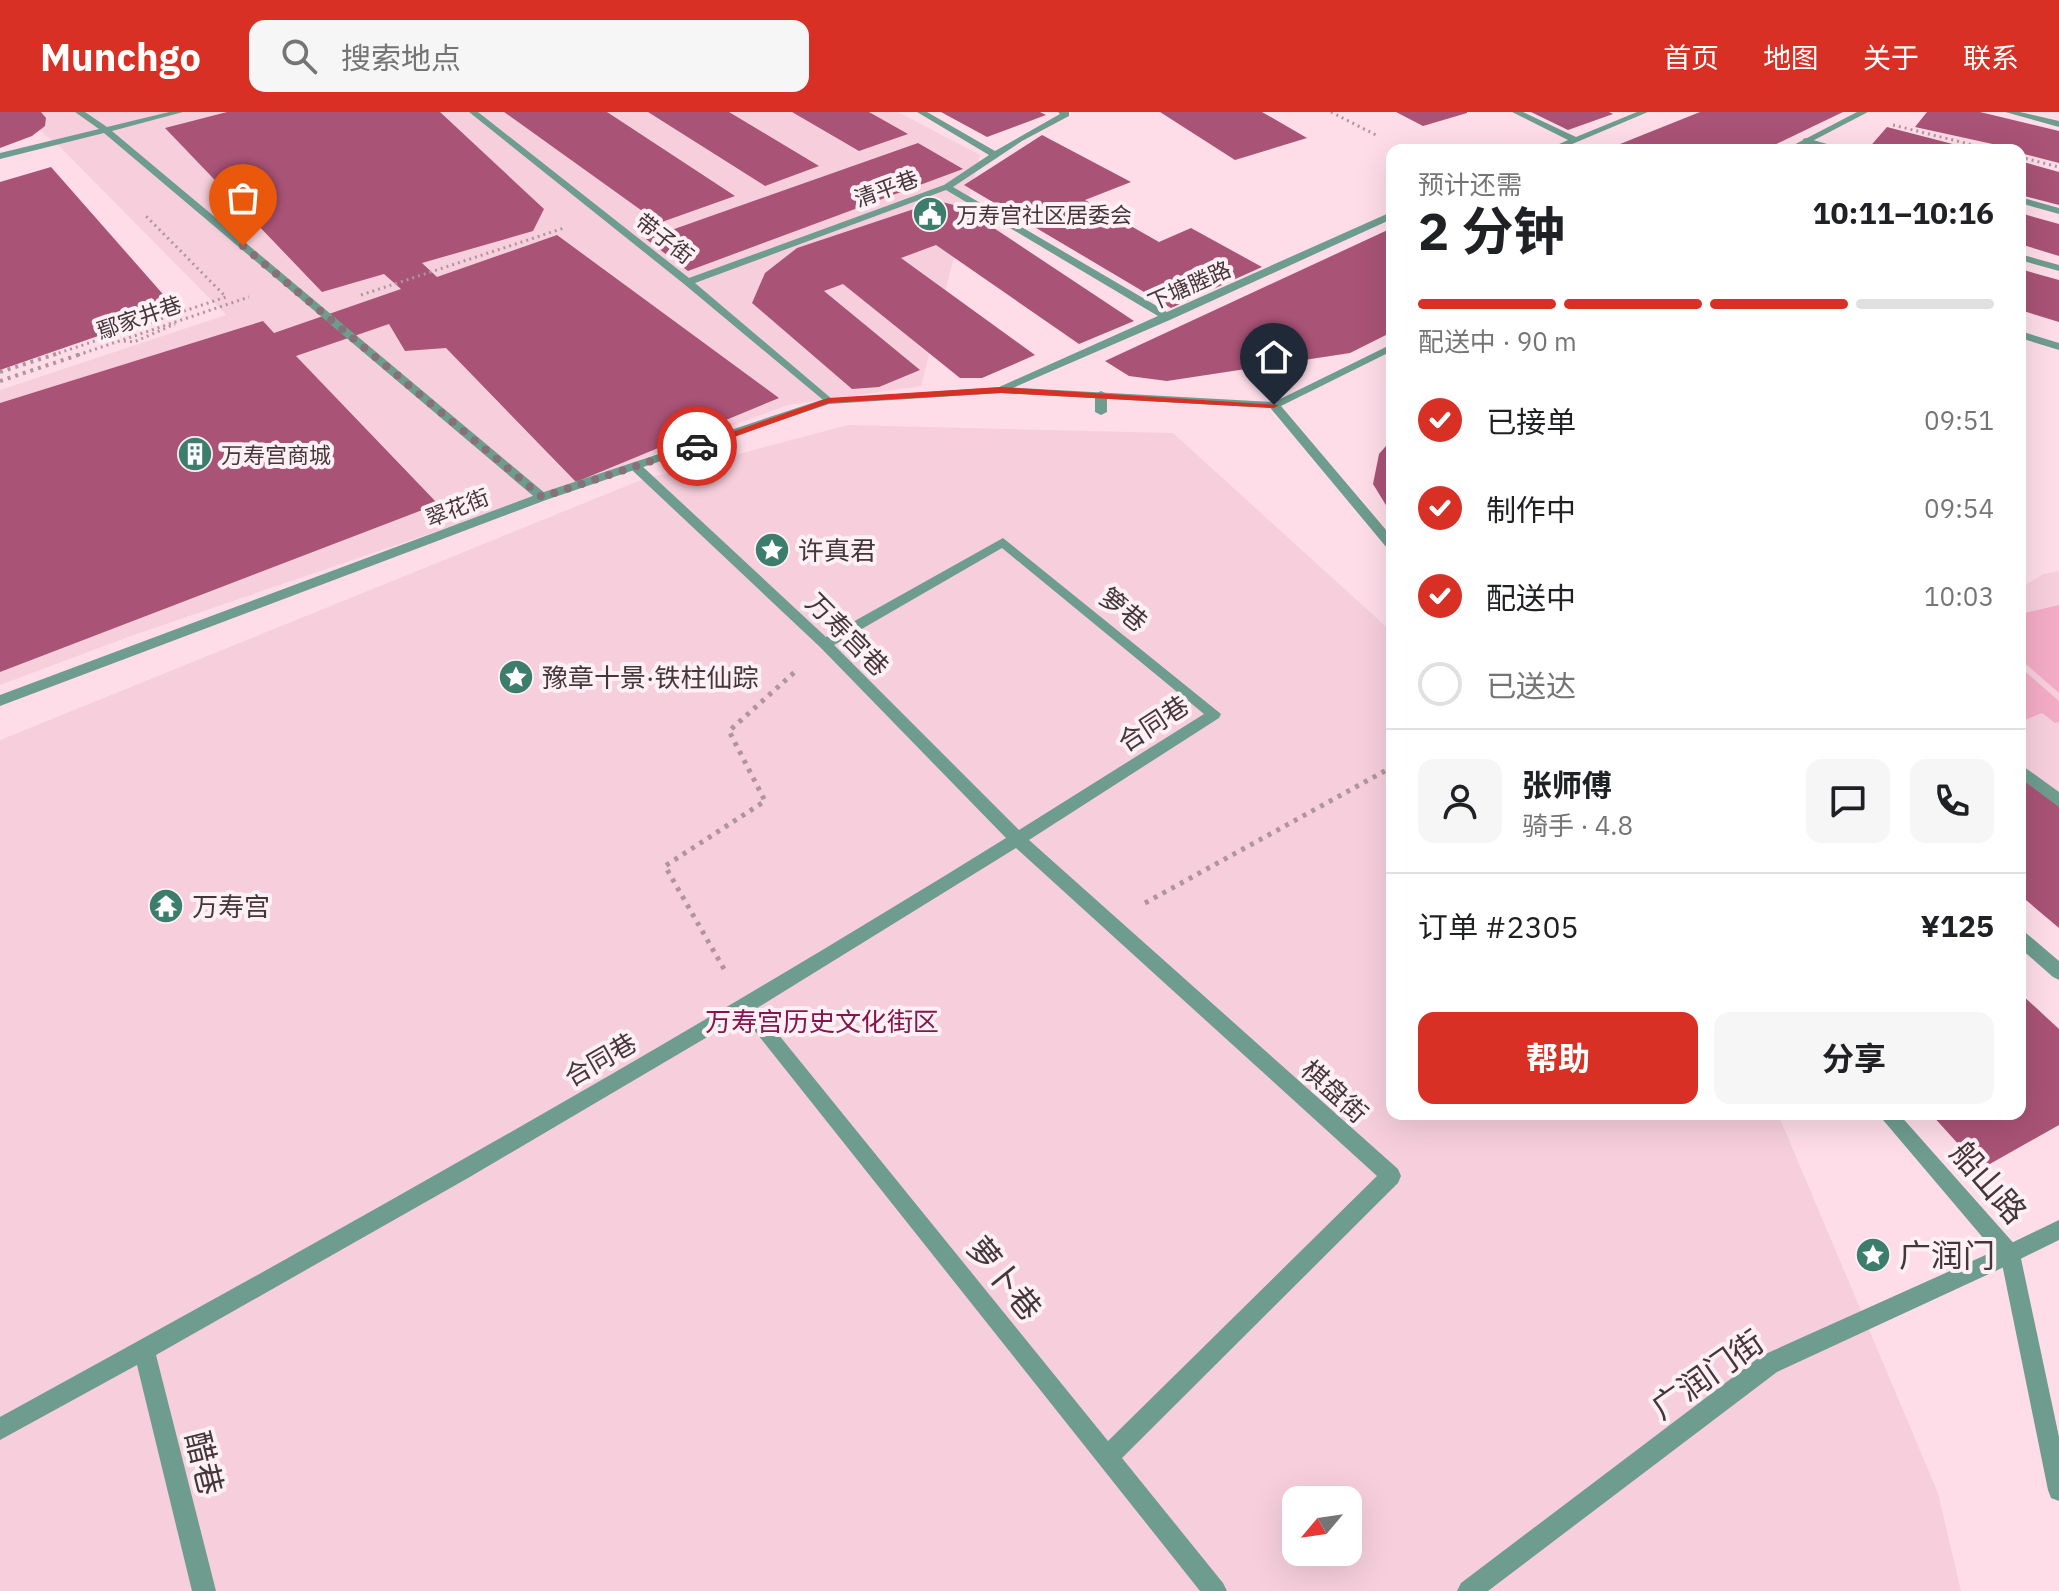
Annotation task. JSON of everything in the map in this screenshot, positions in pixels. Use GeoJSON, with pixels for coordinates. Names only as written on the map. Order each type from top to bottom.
{"type":"FeatureCollection","features":[{"type":"Feature","properties":{"kind":"street"},"geometry":{"type":"LineString","coordinates":[[79,112],[106,130],[542,497]]}},
{"type":"Feature","properties":{"kind":"street"},"geometry":{"type":"LineString","coordinates":[[0,156],[179,112]]}},
{"type":"Feature","properties":{"kind":"street","name":"带子街"},"geometry":{"type":"LineString","coordinates":[[473,112],[688,282],[828,401]]}},
{"type":"Feature","properties":{"kind":"street"},"geometry":{"type":"LineString","coordinates":[[921,112],[996,155]]}},
{"type":"Feature","properties":{"kind":"street"},"geometry":{"type":"LineString","coordinates":[[947,187],[1066,114],[1062,112]]}},
{"type":"Feature","properties":{"kind":"street"},"geometry":{"type":"LineString","coordinates":[[1516,112],[1576,140]]}},
{"type":"Feature","properties":{"kind":"street"},"geometry":{"type":"LineString","coordinates":[[1566,144],[1644,112]]}},
{"type":"Feature","properties":{"kind":"street"},"geometry":{"type":"LineString","coordinates":[[2009,112],[2059,124]]}},
{"type":"Feature","properties":{"kind":"street"},"geometry":{"type":"LineString","coordinates":[[1800,144],[1861,114]]}},
{"type":"Feature","properties":{"kind":"street"},"geometry":{"type":"LineString","coordinates":[[1806,141],[1817,144]]}},
{"type":"Feature","properties":{"kind":"street","name":"清平巷"},"geometry":{"type":"LineString","coordinates":[[688,282],[947,187],[1168,317]]}},
{"type":"Feature","properties":{"kind":"street"},"geometry":{"type":"LineString","coordinates":[[2026,202],[2059,211]]}},
{"type":"Feature","properties":{"kind":"street","name":"下塘塍路"},"geometry":{"type":"LineString","coordinates":[[1001,390],[1386,218]]}},
{"type":"Feature","properties":{"kind":"street"},"geometry":{"type":"LineString","coordinates":[[2026,259],[2059,268]]}},
{"type":"Feature","properties":{"kind":"street"},"geometry":{"type":"LineString","coordinates":[[2026,336],[2059,347]]}},
{"type":"Feature","properties":{"kind":"street"},"geometry":{"type":"LineString","coordinates":[[1386,350],[1274,405],[1386,538]]}},
{"type":"Feature","properties":{"kind":"street","name":"翠花街"},"geometry":{"type":"LineString","coordinates":[[0,701],[542,497],[637,468],[828,401],[1001,390],[1274,405]]}},
{"type":"Feature","properties":{"kind":"street"},"geometry":{"type":"LineString","coordinates":[[1101,394],[1101,412]]}},
{"type":"Feature","properties":{"kind":"street","name":"万寿宫巷"},"geometry":{"type":"LineString","coordinates":[[637,468],[825,644],[1019,841]]}},
{"type":"Feature","properties":{"kind":"street","name":"箩巷"},"geometry":{"type":"LineString","coordinates":[[825,644],[1003,542],[1214,714]]}},
{"type":"Feature","properties":{"kind":"street","name":"合同巷"},"geometry":{"type":"LineString","coordinates":[[0,1429],[144,1350],[745,1006],[1019,841],[1214,714]]}},
{"type":"Feature","properties":{"kind":"street"},"geometry":{"type":"LineString","coordinates":[[2026,775],[2059,801]]}},
{"type":"Feature","properties":{"kind":"street","name":"棋盘街"},"geometry":{"type":"LineString","coordinates":[[1019,841],[1391,1176],[1108,1457]]}},
{"type":"Feature","properties":{"kind":"street"},"geometry":{"type":"LineString","coordinates":[[2026,943],[2059,972]]}},
{"type":"Feature","properties":{"kind":"street","name":"萝卜巷"},"geometry":{"type":"LineString","coordinates":[[745,1006],[1215,1591]]}},
{"type":"Feature","properties":{"kind":"street","name":"船山路"},"geometry":{"type":"LineString","coordinates":[[1892,1120],[2010,1254],[2059,1490]]}},
{"type":"Feature","properties":{"kind":"street","name":"广润门街"},"geometry":{"type":"LineString","coordinates":[[1469,1591],[1769,1364],[2059,1230]]}},
{"type":"Feature","properties":{"kind":"street","name":"醋巷"},"geometry":{"type":"LineString","coordinates":[[144,1350],[204,1591]]}},
{"type":"Feature","properties":{"kind":"path"},"geometry":{"type":"LineString","coordinates":[[1331,112],[1376,135]]}},
{"type":"Feature","properties":{"kind":"path"},"geometry":{"type":"LineString","coordinates":[[1861,114],[1971,144]]}},
{"type":"Feature","properties":{"kind":"path"},"geometry":{"type":"LineString","coordinates":[[2026,159],[2059,167]]}},
{"type":"Feature","properties":{"kind":"path"},"geometry":{"type":"LineString","coordinates":[[0,372],[226,297],[137,207]]}},
{"type":"Feature","properties":{"kind":"path"},"geometry":{"type":"LineString","coordinates":[[319,309],[602,215]]}},
{"type":"Feature","properties":{"kind":"path","name":"鄢家井巷"},"geometry":{"type":"LineString","coordinates":[[0,381],[119,341],[134,342],[166,331],[179,321],[289,284]]}},
{"type":"Feature","properties":{"kind":"path"},"geometry":{"type":"LineString","coordinates":[[745,1006],[665,866],[765,801],[729,731],[825,644]]}},
{"type":"Feature","properties":{"kind":"path"},"geometry":{"type":"LineString","coordinates":[[1109,922],[1386,770]]}},
{"type":"Feature","properties":{"kind":"shaded area","name":"万寿宫商城"},"geometry":{"type":"Polygon","coordinates":[[[17,112],[898,112],[980,155],[921,386],[788,405],[566,487],[131,636],[0,685],[0,390],[226,315],[60,147],[17,112]]]}},
{"type":"Feature","properties":{"kind":"shaded area","name":"万寿宫历史文化街区"},"geometry":{"type":"Polygon","coordinates":[[[848,425],[1173,433],[1381,622],[1386,628],[1386,1120],[1781,1120],[1938,1493],[1961,1591],[0,1591],[0,740],[641,480],[848,425]]]}},
{"type":"Feature","properties":{"kind":"shaded area"},"geometry":{"type":"Polygon","coordinates":[[[2059,571],[2059,795],[2026,768],[2026,584],[2044,574],[2059,571]]]}},
{"type":"Feature","properties":{"kind":"shaded area"},"geometry":{"type":"Polygon","coordinates":[[[2059,605],[2059,693],[2026,664],[2026,613],[2059,605]]]}},
{"type":"Feature","properties":{"kind":"shaded area"},"geometry":{"type":"Polygon","coordinates":[[[2026,672],[2059,701],[2059,722],[2055,723],[2042,713],[2026,720],[2026,672]]]}},
{"type":"Feature","properties":{"kind":"building"},"geometry":{"type":"Polygon","coordinates":[[[0,112],[41,112],[46,118],[45,126],[32,136],[0,148],[0,112]]]}},
{"type":"Feature","properties":{"kind":"building"},"geometry":{"type":"Polygon","coordinates":[[[227,112],[440,112],[544,209],[533,231],[422,263],[437,277],[557,235],[779,398],[576,482],[446,348],[405,351],[389,324],[296,356],[438,504],[0,672],[0,403],[263,321],[274,333],[401,289],[384,274],[322,292],[165,128],[227,112]]]}},
{"type":"Feature","properties":{"kind":"building"},"geometry":{"type":"Polygon","coordinates":[[[504,112],[607,112],[735,196],[659,223],[504,112]]]}},
{"type":"Feature","properties":{"kind":"building"},"geometry":{"type":"Polygon","coordinates":[[[648,112],[729,112],[819,166],[765,186],[648,112]]]}},
{"type":"Feature","properties":{"kind":"building"},"geometry":{"type":"Polygon","coordinates":[[[792,112],[869,112],[908,134],[859,151],[792,112]]]}},
{"type":"Feature","properties":{"kind":"building"},"geometry":{"type":"Polygon","coordinates":[[[941,112],[1040,112],[1046,115],[987,137],[941,112]]]}},
{"type":"Feature","properties":{"kind":"building"},"geometry":{"type":"Polygon","coordinates":[[[1160,112],[1262,112],[1307,138],[1235,160],[1160,112]]]}},
{"type":"Feature","properties":{"kind":"building"},"geometry":{"type":"Polygon","coordinates":[[[1396,112],[1467,112],[1467,113],[1423,126],[1396,112]]]}},
{"type":"Feature","properties":{"kind":"building"},"geometry":{"type":"Polygon","coordinates":[[[1531,112],[1609,112],[1613,114],[1568,130],[1531,112]]]}},
{"type":"Feature","properties":{"kind":"building"},"geometry":{"type":"Polygon","coordinates":[[[1700,112],[1843,112],[1776,144],[1620,144],[1700,112]]]}},
{"type":"Feature","properties":{"kind":"building"},"geometry":{"type":"Polygon","coordinates":[[[1927,112],[1980,112],[2059,131],[2059,163],[2026,155],[2026,144],[1993,144],[1915,127],[1927,112]]]}},
{"type":"Feature","properties":{"kind":"building"},"geometry":{"type":"Polygon","coordinates":[[[1887,127],[1953,144],[1872,144],[1887,127]]]}},
{"type":"Feature","properties":{"kind":"building"},"geometry":{"type":"Polygon","coordinates":[[[1042,135],[1131,182],[1085,200],[1159,242],[1191,228],[1262,267],[1171,308],[964,185],[1042,135]]]}},
{"type":"Feature","properties":{"kind":"building"},"geometry":{"type":"Polygon","coordinates":[[[918,143],[963,169],[688,271],[646,239],[918,143]]]}},
{"type":"Feature","properties":{"kind":"building"},"geometry":{"type":"Polygon","coordinates":[[[2026,163],[2059,172],[2059,205],[2026,197],[2026,163]]]}},
{"type":"Feature","properties":{"kind":"building"},"geometry":{"type":"Polygon","coordinates":[[[51,167],[176,309],[0,370],[0,182],[51,167]]]}},
{"type":"Feature","properties":{"kind":"building"},"geometry":{"type":"Polygon","coordinates":[[[938,201],[962,207],[1134,321],[1079,344],[936,245],[901,258],[1035,355],[982,378],[960,378],[843,284],[824,291],[920,370],[879,387],[852,389],[752,303],[765,273],[797,248],[938,201]]]}},
{"type":"Feature","properties":{"kind":"building"},"geometry":{"type":"Polygon","coordinates":[[[2026,215],[2059,224],[2059,256],[2026,246],[2026,215]]]}},
{"type":"Feature","properties":{"kind":"building"},"geometry":{"type":"Polygon","coordinates":[[[1386,231],[1386,335],[1350,353],[1167,381],[1129,376],[1105,361],[1386,231]]]}},
{"type":"Feature","properties":{"kind":"building"},"geometry":{"type":"Polygon","coordinates":[[[2026,271],[2059,280],[2059,322],[2026,312],[2026,271]]]}},
{"type":"Feature","properties":{"kind":"building"},"geometry":{"type":"Polygon","coordinates":[[[1386,446],[1386,505],[1373,484],[1379,454],[1386,446]]]}},
{"type":"Feature","properties":{"kind":"building"},"geometry":{"type":"Polygon","coordinates":[[[2026,781],[2059,806],[2059,928],[2026,900],[2026,781]]]}},
{"type":"Feature","properties":{"kind":"building"},"geometry":{"type":"Polygon","coordinates":[[[2026,999],[2059,1029],[2059,1125],[1981,1169],[1936,1120],[2026,1120],[2026,999]]]}},
{"type":"Feature","properties":{"kind":"way so far"},"geometry":{"type":"LineString","coordinates":[[243,246],[542,497],[697,446]]}},
{"type":"Feature","properties":{"kind":"place","name":"万寿宫社区居委会"},"geometry":{"type":"Point","coordinates":[930,214]}},
{"type":"Feature","properties":{"kind":"place","name":"万寿宫商城"},"geometry":{"type":"Point","coordinates":[195,454]}},
{"type":"Feature","properties":{"kind":"place","name":"许真君"},"geometry":{"type":"Point","coordinates":[772,550]}},
{"type":"Feature","properties":{"kind":"place","name":"豫章十景·铁柱仙踪"},"geometry":{"type":"Point","coordinates":[516,677]}},
{"type":"Feature","properties":{"kind":"place","name":"万寿宫"},"geometry":{"type":"Point","coordinates":[166,906]}},
{"type":"Feature","properties":{"kind":"place","name":"广润门"},"geometry":{"type":"Point","coordinates":[1873,1255]}},
{"type":"Feature","properties":{"kind":"route"},"geometry":{"type":"LineString","coordinates":[[697,446],[828,401],[1001,390],[1274,405]]}}]}
